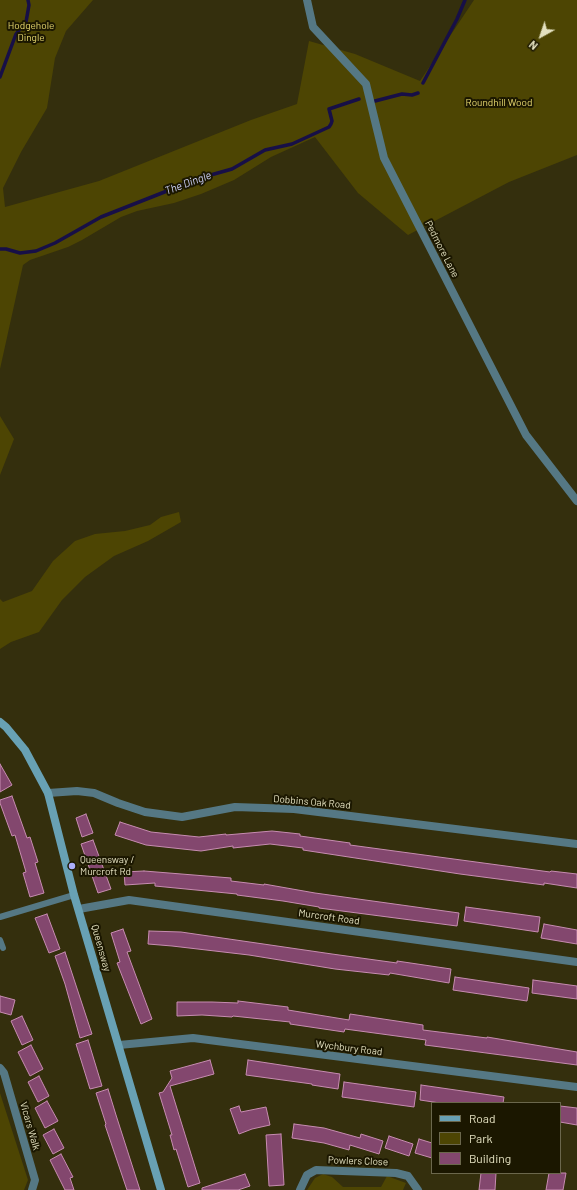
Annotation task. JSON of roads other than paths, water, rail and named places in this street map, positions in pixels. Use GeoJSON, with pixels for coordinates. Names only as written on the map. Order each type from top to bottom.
{"type":"FeatureCollection","features":[{"type":"Feature","properties":{"kind":"street","name":"Pedmore Lane"},"geometry":{"type":"LineString","coordinates":[[307,0],[313,27],[366,84],[384,158],[526,436],[577,501]]}},
{"type":"Feature","properties":{"kind":"street","name":"Queensway"},"geometry":{"type":"LineString","coordinates":[[0,722],[25,750],[48,793],[74,895],[161,1190]]}},
{"type":"Feature","properties":{"kind":"street","name":"Dobbins Oak Road"},"geometry":{"type":"LineString","coordinates":[[48,793],[77,791],[94,793],[145,812],[182,817],[235,807],[294,809],[577,844]]}},
{"type":"Feature","properties":{"kind":"street","name":"Murcroft Road"},"geometry":{"type":"LineString","coordinates":[[79,909],[129,900],[577,962]]}},
{"type":"Feature","properties":{"kind":"street","name":"Wychbury Road"},"geometry":{"type":"LineString","coordinates":[[118,1045],[193,1038],[577,1087]]}},
{"type":"Feature","properties":{"kind":"street","name":"Vicars Walk"},"geometry":{"type":"LineString","coordinates":[[0,1068],[4,1073],[35,1180],[32,1190]]}},
{"type":"Feature","properties":{"kind":"street","name":"Powlers Close"},"geometry":{"type":"LineString","coordinates":[[300,1190],[307,1175],[316,1170],[396,1173],[408,1176],[418,1190]]}},
{"type":"Feature","properties":{"kind":"lane"},"geometry":{"type":"LineString","coordinates":[[0,917],[74,895]]}},
{"type":"Feature","properties":{"kind":"lane"},"geometry":{"type":"LineString","coordinates":[[0,940],[3,948]]}},
{"type":"Feature","properties":{"kind":"waterway"},"geometry":{"type":"LineString","coordinates":[[0,77],[16,34],[26,22],[29,5],[28,0]]}},
{"type":"Feature","properties":{"kind":"waterway","name":"The Dingle"},"geometry":{"type":"LineString","coordinates":[[423,83],[457,19],[465,0]]}},
{"type":"Feature","properties":{"kind":"waterway","name":"The Dingle"},"geometry":{"type":"LineString","coordinates":[[375,101],[402,94],[412,95],[418,93]]}},
{"type":"Feature","properties":{"kind":"waterway","name":"The Dingle"},"geometry":{"type":"LineString","coordinates":[[0,249],[20,253],[36,251],[55,243],[101,217],[200,178],[232,169],[265,150],[292,144],[329,127],[332,121],[329,109],[359,99]]}},
{"type":"Feature","properties":{"kind":"place","name":"Queensway / Murcroft Rd"},"geometry":{"type":"Point","coordinates":[72,866]}},
{"type":"Feature","properties":{"kind":"park label","name":"Hodgehole Dingle"},"geometry":{"type":"Point","coordinates":[31,32]}},
{"type":"Feature","properties":{"kind":"park label","name":"Roundhill Wood"},"geometry":{"type":"Point","coordinates":[499,103]}}]}
